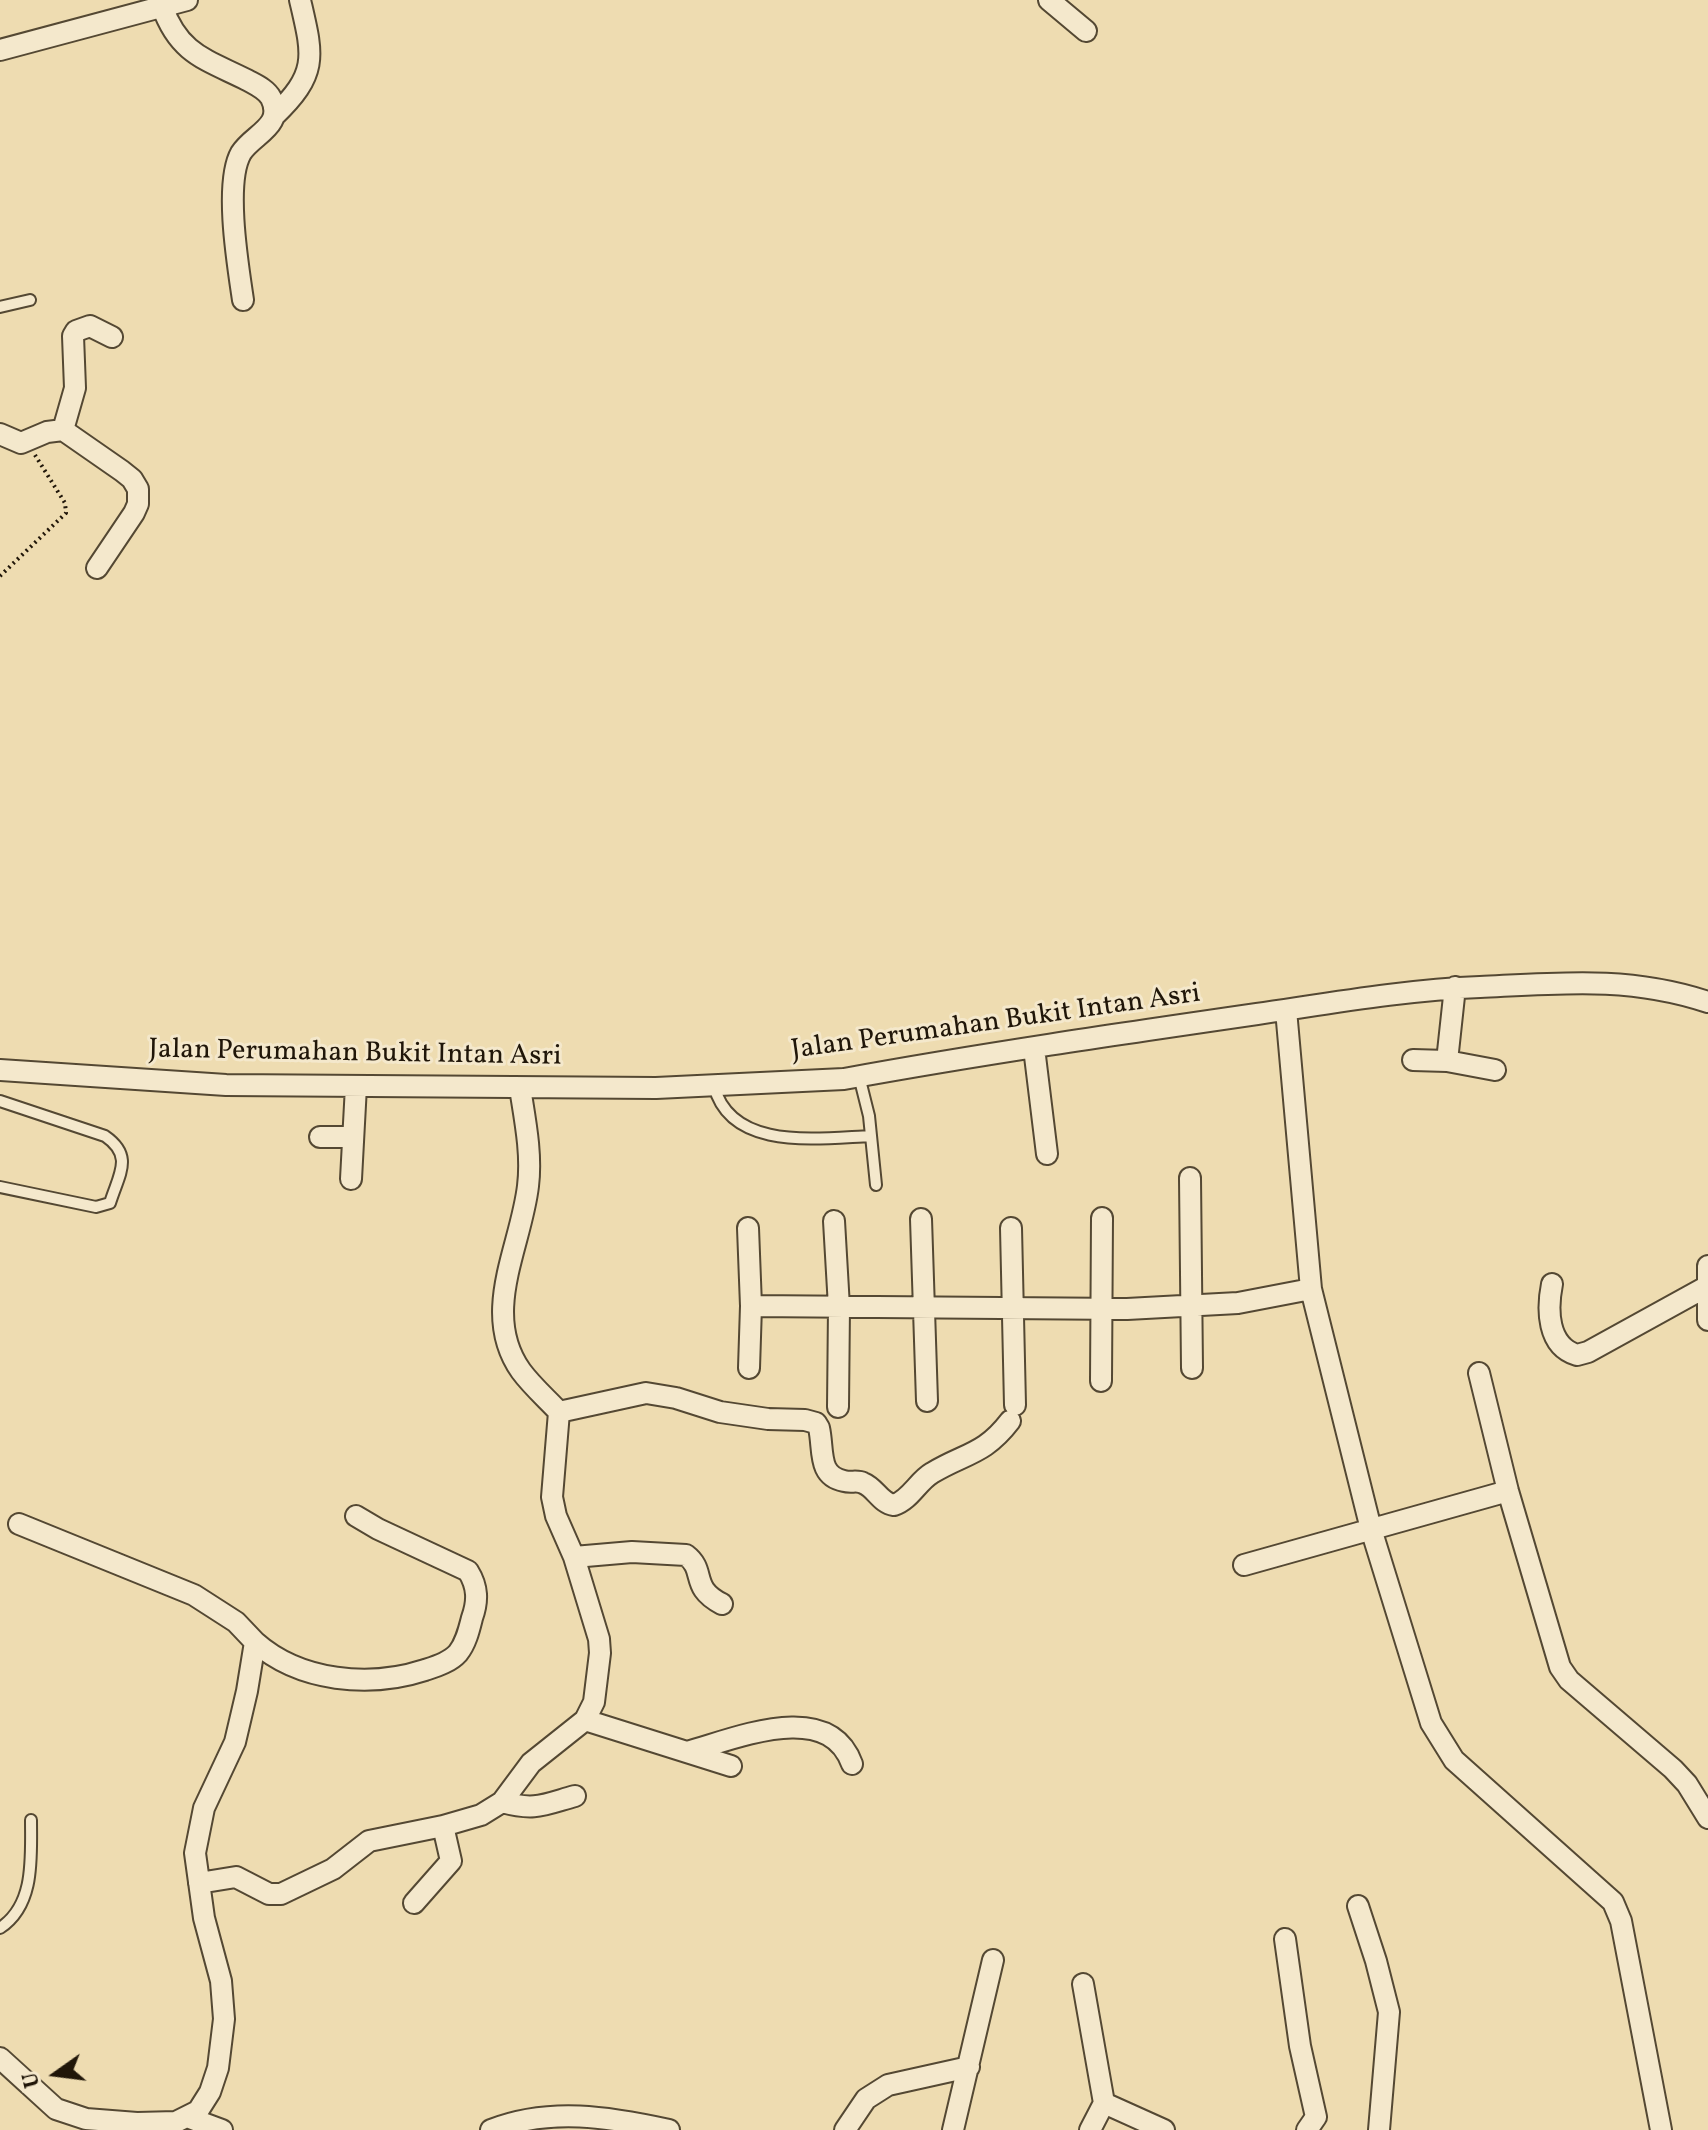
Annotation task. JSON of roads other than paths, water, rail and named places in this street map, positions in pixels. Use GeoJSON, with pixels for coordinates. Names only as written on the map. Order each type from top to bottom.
{"type":"FeatureCollection","features":[{"type":"Feature","properties":{"kind":"street"},"geometry":{"type":"LineString","coordinates":[[243,300],[233,228],[235,174],[242,152],[267,129],[274,116],[295,93],[309,68],[310,46],[300,0]]}},
{"type":"Feature","properties":{"kind":"street"},"geometry":{"type":"LineString","coordinates":[[1049,0],[1086,31]]}},
{"type":"Feature","properties":{"kind":"street"},"geometry":{"type":"LineString","coordinates":[[0,50],[175,2],[171,31],[179,41],[194,53],[266,91],[271,98],[274,116]]}},
{"type":"Feature","properties":{"kind":"street"},"geometry":{"type":"LineString","coordinates":[[63,430],[75,388],[73,336],[76,331],[90,326],[112,337]]}},
{"type":"Feature","properties":{"kind":"street"},"geometry":{"type":"LineString","coordinates":[[0,434],[21,443],[47,432],[63,430],[132,479],[138,489],[138,504],[97,568]]}},
{"type":"Feature","properties":{"kind":"street","name":"Jalan Perumahan Bukit Intan Asri"},"geometry":{"type":"LineString","coordinates":[[0,1070],[226,1085],[520,1088],[798,1083],[1352,999],[1455,987],[1519,983],[1625,983],[1678,992],[1708,1002]]}},
{"type":"Feature","properties":{"kind":"street"},"geometry":{"type":"LineString","coordinates":[[1447,1061],[1455,987]]}},
{"type":"Feature","properties":{"kind":"street"},"geometry":{"type":"LineString","coordinates":[[1286,1010],[1311,1289],[1371,1529],[1414,1676],[1440,1741],[1454,1760],[1602,1890],[1616,1908],[1661,2130]]}},
{"type":"Feature","properties":{"kind":"street"},"geometry":{"type":"LineString","coordinates":[[1034,1048],[1047,1154]]}},
{"type":"Feature","properties":{"kind":"street"},"geometry":{"type":"LineString","coordinates":[[1413,1060],[1447,1061],[1495,1070]]}},
{"type":"Feature","properties":{"kind":"street"},"geometry":{"type":"LineString","coordinates":[[351,1179],[356,1086]]}},
{"type":"Feature","properties":{"kind":"street"},"geometry":{"type":"LineString","coordinates":[[199,1883],[236,1877],[269,1894],[281,1894],[333,1869],[369,1841],[481,1815],[502,1802],[531,1763],[585,1720],[594,1702],[599,1639],[552,1497],[559,1412],[522,1372],[511,1353],[503,1321],[505,1279],[528,1185],[529,1154],[520,1088]]}},
{"type":"Feature","properties":{"kind":"street"},"geometry":{"type":"LineString","coordinates":[[320,1137],[353,1137]]}},
{"type":"Feature","properties":{"kind":"street"},"geometry":{"type":"LineString","coordinates":[[1190,1178],[1192,1368]]}},
{"type":"Feature","properties":{"kind":"street"},"geometry":{"type":"LineString","coordinates":[[1101,1381],[1102,1218]]}},
{"type":"Feature","properties":{"kind":"street"},"geometry":{"type":"LineString","coordinates":[[921,1219],[927,1401]]}},
{"type":"Feature","properties":{"kind":"street"},"geometry":{"type":"LineString","coordinates":[[834,1221],[839,1307],[838,1407]]}},
{"type":"Feature","properties":{"kind":"street"},"geometry":{"type":"LineString","coordinates":[[748,1228],[751,1306],[749,1368]]}},
{"type":"Feature","properties":{"kind":"street"},"geometry":{"type":"LineString","coordinates":[[559,1412],[646,1393],[676,1398],[720,1412],[811,1421],[819,1428],[823,1464],[828,1473],[843,1481],[865,1483],[882,1500],[894,1505],[904,1500],[934,1472],[985,1448],[1012,1413],[1014,1309],[1011,1228]]}},
{"type":"Feature","properties":{"kind":"street"},"geometry":{"type":"LineString","coordinates":[[1708,1266],[1708,1320]]}},
{"type":"Feature","properties":{"kind":"street"},"geometry":{"type":"LineString","coordinates":[[1552,1284],[1548,1312],[1552,1329],[1561,1345],[1577,1355],[1588,1352],[1706,1287]]}},
{"type":"Feature","properties":{"kind":"street"},"geometry":{"type":"LineString","coordinates":[[751,1306],[1014,1309],[1193,1307],[1238,1303],[1311,1289]]}},
{"type":"Feature","properties":{"kind":"street"},"geometry":{"type":"LineString","coordinates":[[1479,1373],[1508,1491],[1560,1667],[1569,1680],[1673,1769],[1687,1784],[1708,1818]]}},
{"type":"Feature","properties":{"kind":"street"},"geometry":{"type":"LineString","coordinates":[[1244,1565],[1508,1491]]}},
{"type":"Feature","properties":{"kind":"street"},"geometry":{"type":"LineString","coordinates":[[19,1524],[194,1595],[236,1622],[269,1654],[292,1667],[319,1675],[379,1680],[409,1675],[442,1664],[457,1654],[467,1638],[477,1592],[475,1582],[468,1571],[356,1516]]}},
{"type":"Feature","properties":{"kind":"street"},"geometry":{"type":"LineString","coordinates":[[574,1557],[632,1552],[686,1555],[694,1563],[704,1593],[722,1604]]}},
{"type":"Feature","properties":{"kind":"street"},"geometry":{"type":"LineString","coordinates":[[0,2058],[56,2109],[86,2119],[140,2126],[176,2122],[198,2111],[210,2092],[218,2068],[224,2019],[221,1981],[204,1918],[195,1853],[204,1808],[235,1742],[255,1642]]}},
{"type":"Feature","properties":{"kind":"street"},"geometry":{"type":"LineString","coordinates":[[585,1720],[731,1766]]}},
{"type":"Feature","properties":{"kind":"street"},"geometry":{"type":"LineString","coordinates":[[687,1752],[760,1731],[796,1727],[812,1729],[840,1741],[852,1764]]}},
{"type":"Feature","properties":{"kind":"street"},"geometry":{"type":"LineString","coordinates":[[502,1802],[526,1809],[575,1796]]}},
{"type":"Feature","properties":{"kind":"street"},"geometry":{"type":"LineString","coordinates":[[414,1903],[451,1861],[443,1826]]}},
{"type":"Feature","properties":{"kind":"street"},"geometry":{"type":"LineString","coordinates":[[1358,1906],[1389,2012],[1379,2130]]}},
{"type":"Feature","properties":{"kind":"street"},"geometry":{"type":"LineString","coordinates":[[1285,1939],[1300,2046],[1316,2117],[1307,2130]]}},
{"type":"Feature","properties":{"kind":"street"},"geometry":{"type":"LineString","coordinates":[[953,2130],[993,1960]]}},
{"type":"Feature","properties":{"kind":"street"},"geometry":{"type":"LineString","coordinates":[[1083,1984],[1104,2103],[1090,2130]]}},
{"type":"Feature","properties":{"kind":"street"},"geometry":{"type":"LineString","coordinates":[[845,2130],[866,2099],[888,2085],[969,2067]]}},
{"type":"Feature","properties":{"kind":"street"},"geometry":{"type":"LineString","coordinates":[[1104,2103],[1164,2130]]}},
{"type":"Feature","properties":{"kind":"street"},"geometry":{"type":"LineString","coordinates":[[491,2130],[530,2118],[561,2115],[593,2116],[632,2126],[669,2130]]}},
{"type":"Feature","properties":{"kind":"street"},"geometry":{"type":"LineString","coordinates":[[187,2117],[222,2130]]}},
{"type":"Feature","properties":{"kind":"lane"},"geometry":{"type":"LineString","coordinates":[[0,307],[30,300]]}},
{"type":"Feature","properties":{"kind":"lane"},"geometry":{"type":"LineString","coordinates":[[859,1076],[871,1136],[876,1185]]}},
{"type":"Feature","properties":{"kind":"lane"},"geometry":{"type":"LineString","coordinates":[[714,1086],[726,1110],[747,1128],[772,1135],[808,1138],[871,1136]]}},
{"type":"Feature","properties":{"kind":"lane"},"geometry":{"type":"LineString","coordinates":[[0,1101],[105,1136],[119,1146],[123,1158],[110,1203],[96,1207],[0,1187]]}},
{"type":"Feature","properties":{"kind":"lane"},"geometry":{"type":"LineString","coordinates":[[0,1928],[22,1906],[31,1862],[31,1820]]}}]}
